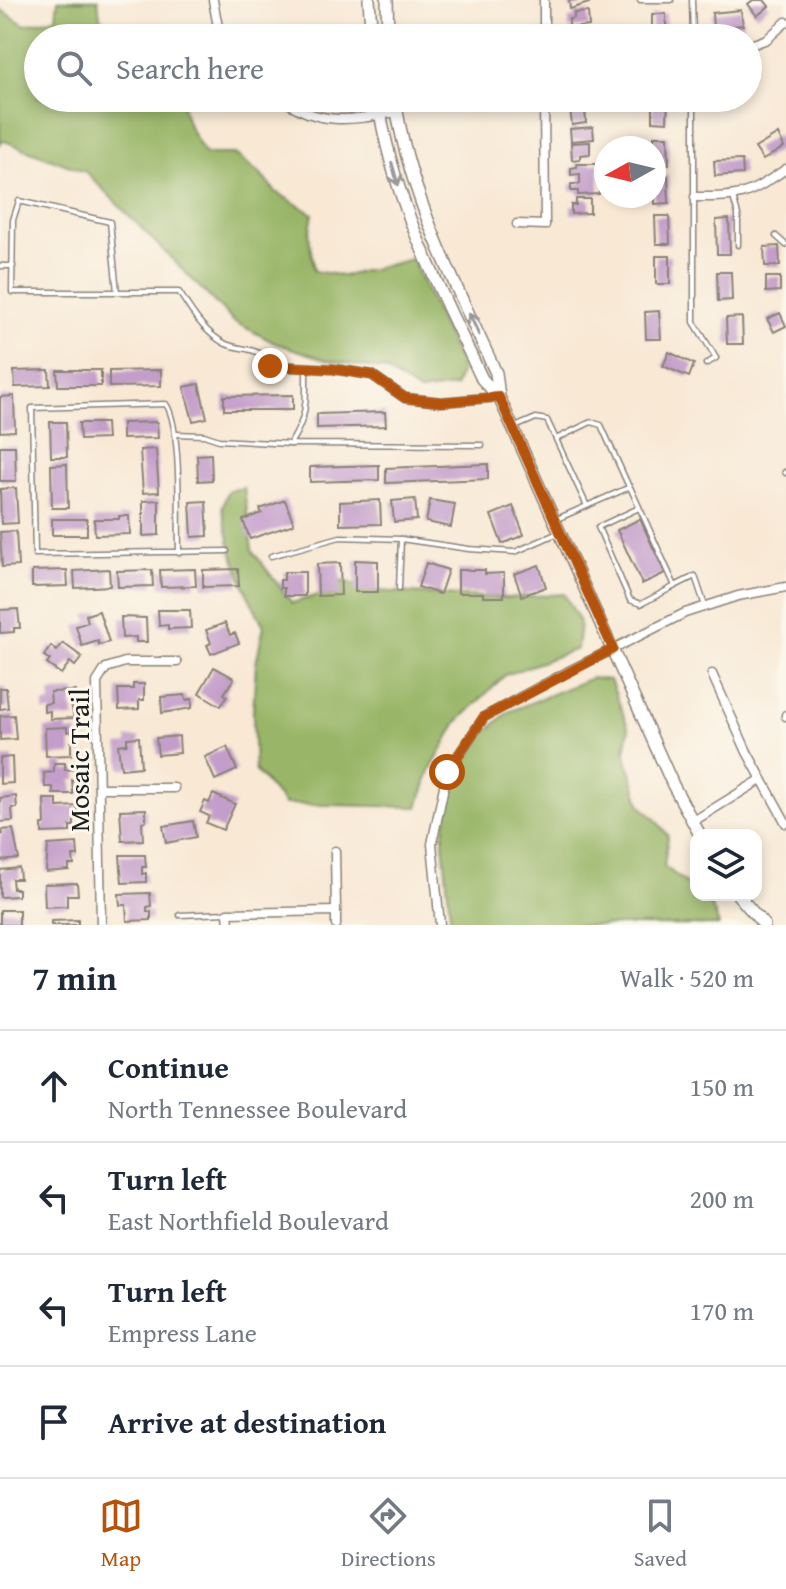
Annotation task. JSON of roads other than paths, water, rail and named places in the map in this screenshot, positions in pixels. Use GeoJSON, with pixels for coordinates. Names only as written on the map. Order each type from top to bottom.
{"type":"FeatureCollection","features":[{"type":"Feature","properties":{"kind":"main road"},"geometry":{"type":"LineString","coordinates":[[369,0],[371,24]]}},
{"type":"Feature","properties":{"kind":"main road"},"geometry":{"type":"LineString","coordinates":[[387,0],[388,24]]}},
{"type":"Feature","properties":{"kind":"main road"},"geometry":{"type":"LineString","coordinates":[[380,112],[411,222],[482,379],[499,397]]}},
{"type":"Feature","properties":{"kind":"main road"},"geometry":{"type":"LineString","coordinates":[[397,112],[411,169],[432,229],[496,373],[499,397],[696,829]]}},
{"type":"Feature","properties":{"kind":"main road"},"geometry":{"type":"LineString","coordinates":[[743,901],[764,925]]}},
{"type":"Feature","properties":{"kind":"street"},"geometry":{"type":"LineString","coordinates":[[213,0],[217,24]]}},
{"type":"Feature","properties":{"kind":"street"},"geometry":{"type":"LineString","coordinates":[[544,0],[544,24]]}},
{"type":"Feature","properties":{"kind":"street"},"geometry":{"type":"LineString","coordinates":[[762,41],[786,22]]}},
{"type":"Feature","properties":{"kind":"street"},"geometry":{"type":"LineString","coordinates":[[301,112],[328,120],[397,112]]}},
{"type":"Feature","properties":{"kind":"street"},"geometry":{"type":"LineString","coordinates":[[517,224],[545,225],[544,112]]}},
{"type":"Feature","properties":{"kind":"street"},"geometry":{"type":"LineString","coordinates":[[695,197],[733,197],[754,190],[786,169]]}},
{"type":"Feature","properties":{"kind":"street"},"geometry":{"type":"LineString","coordinates":[[267,360],[270,366],[372,375],[405,398],[441,402],[499,397]]}},
{"type":"Feature","properties":{"kind":"street"},"geometry":{"type":"LineString","coordinates":[[440,925],[432,844],[447,772],[484,717],[685,613],[738,596],[786,587]]}},
{"type":"Feature","properties":{"kind":"street","name":"Mosaic Trail"},"geometry":{"type":"LineString","coordinates":[[101,925],[97,682],[106,668],[125,662],[177,662]]}},
{"type":"Feature","properties":{"kind":"street"},"geometry":{"type":"LineString","coordinates":[[712,674],[786,823]]}},
{"type":"Feature","properties":{"kind":"street"},"geometry":{"type":"LineString","coordinates":[[692,822],[762,779]]}},
{"type":"Feature","properties":{"kind":"street"},"geometry":{"type":"LineString","coordinates":[[100,788],[174,788]]}},
{"type":"Feature","properties":{"kind":"street"},"geometry":{"type":"LineString","coordinates":[[335,851],[336,925]]}},
{"type":"Feature","properties":{"kind":"street"},"geometry":{"type":"LineString","coordinates":[[229,925],[228,913],[336,911]]}},
{"type":"Feature","properties":{"kind":"lane"},"geometry":{"type":"LineString","coordinates":[[640,0],[671,0]]}},
{"type":"Feature","properties":{"kind":"lane"},"geometry":{"type":"LineString","coordinates":[[692,0],[693,24]]}},
{"type":"Feature","properties":{"kind":"lane"},"geometry":{"type":"LineString","coordinates":[[694,112],[694,322],[716,358],[706,364]]}},
{"type":"Feature","properties":{"kind":"lane"},"geometry":{"type":"LineString","coordinates":[[733,197],[738,215],[738,245]]}},
{"type":"Feature","properties":{"kind":"lane"},"geometry":{"type":"LineString","coordinates":[[117,292],[110,222],[19,201],[13,220],[12,292],[117,292],[179,292],[197,320],[223,342],[253,350],[267,360]]}},
{"type":"Feature","properties":{"kind":"lane"},"geometry":{"type":"LineString","coordinates":[[776,236],[786,245]]}},
{"type":"Feature","properties":{"kind":"lane"},"geometry":{"type":"LineString","coordinates":[[0,266],[13,266]]}},
{"type":"Feature","properties":{"kind":"lane"},"geometry":{"type":"LineString","coordinates":[[290,444],[302,425],[306,409],[306,368]]}},
{"type":"Feature","properties":{"kind":"lane"},"geometry":{"type":"LineString","coordinates":[[179,553],[175,434],[166,404],[32,408],[35,554],[179,553],[227,551]]}},
{"type":"Feature","properties":{"kind":"lane"},"geometry":{"type":"LineString","coordinates":[[513,428],[536,418],[547,420],[587,506]]}},
{"type":"Feature","properties":{"kind":"lane"},"geometry":{"type":"LineString","coordinates":[[556,439],[591,422],[601,425],[675,586]]}},
{"type":"Feature","properties":{"kind":"lane"},"geometry":{"type":"LineString","coordinates":[[175,434],[290,444],[482,445]]}},
{"type":"Feature","properties":{"kind":"lane"},"geometry":{"type":"LineString","coordinates":[[271,556],[340,537],[401,539],[515,552],[587,506],[630,487]]}},
{"type":"Feature","properties":{"kind":"lane"},"geometry":{"type":"LineString","coordinates":[[639,508],[598,527],[630,600],[641,604],[695,576],[705,606]]}},
{"type":"Feature","properties":{"kind":"lane"},"geometry":{"type":"LineString","coordinates":[[399,588],[401,539]]}},
{"type":"Feature","properties":{"kind":"lane"},"geometry":{"type":"LineString","coordinates":[[180,915],[228,913]]}}]}
